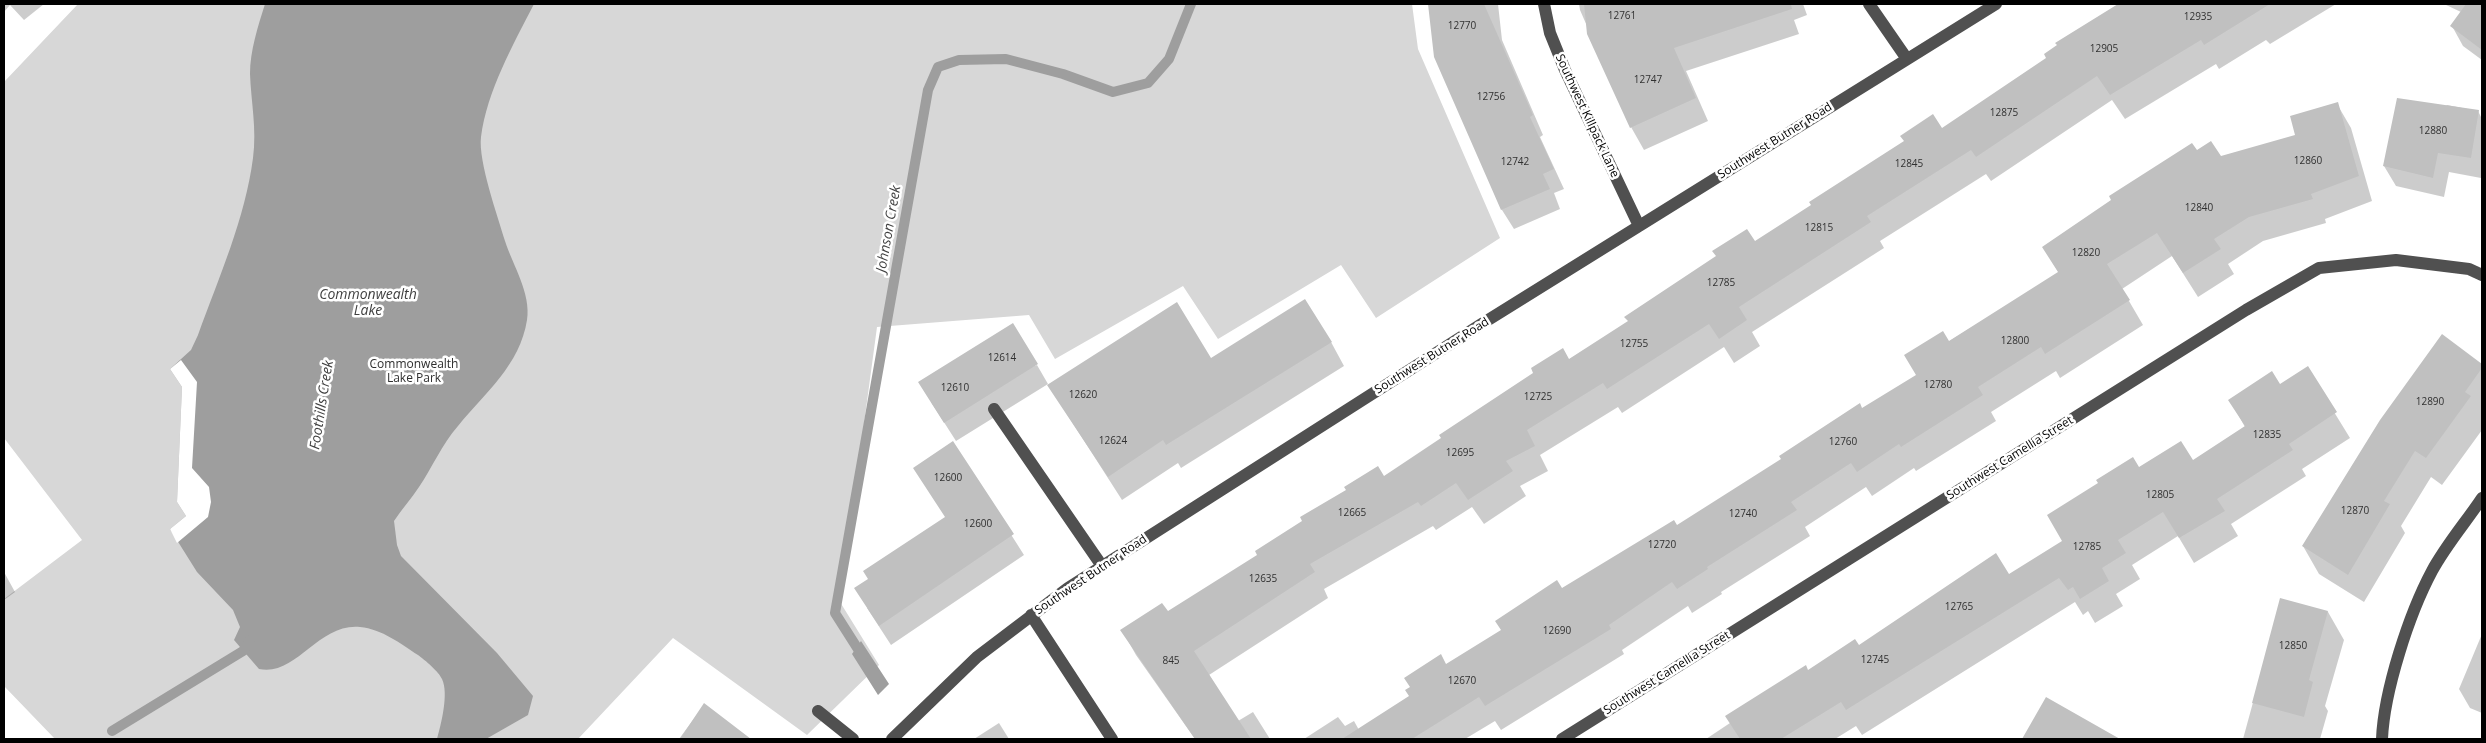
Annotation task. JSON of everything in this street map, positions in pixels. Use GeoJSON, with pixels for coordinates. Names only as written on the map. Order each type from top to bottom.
{"type":"FeatureCollection","features":[{"type":"Feature","properties":{"kind":"street","name":"Southwest Killpack Lane"},"geometry":{"type":"LineString","coordinates":[[1544,4],[1550,33],[1564,70],[1639,226]]}},
{"type":"Feature","properties":{"kind":"street"},"geometry":{"type":"LineString","coordinates":[[1869,4],[1907,59]]}},
{"type":"Feature","properties":{"kind":"street","name":"Southwest Butner Road"},"geometry":{"type":"LineString","coordinates":[[892,739],[977,657],[1031,615],[1102,566],[1639,226],[1996,4]]}},
{"type":"Feature","properties":{"kind":"street","name":"Southwest Camellia Street"},"geometry":{"type":"LineString","coordinates":[[1562,739],[2246,310],[2319,268],[2396,260],[2469,268],[2482,275]]}},
{"type":"Feature","properties":{"kind":"street"},"geometry":{"type":"LineString","coordinates":[[994,409],[1102,566]]}},
{"type":"Feature","properties":{"kind":"street"},"geometry":{"type":"LineString","coordinates":[[2382,739],[2383,716],[2403,642],[2432,571],[2482,498]]}},
{"type":"Feature","properties":{"kind":"street"},"geometry":{"type":"LineString","coordinates":[[1031,615],[1112,739]]}},
{"type":"Feature","properties":{"kind":"street"},"geometry":{"type":"LineString","coordinates":[[818,711],[853,739]]}},
{"type":"Feature","properties":{"kind":"green space","name":"Commonwealth Lake Park"},"geometry":{"type":"Polygon","coordinates":[[[78,4],[1412,4],[1418,49],[1500,238],[1376,318],[1341,265],[1218,339],[1183,286],[1055,359],[1029,315],[877,327],[840,602],[879,665],[807,735],[673,638],[578,739],[55,739],[4,686],[4,599],[82,540],[4,438],[4,82],[78,4]]]}},
{"type":"Feature","properties":{"kind":"water","name":"Commonwealth Lake"},"geometry":{"type":"Polygon","coordinates":[[[265,4],[534,4],[495,86],[484,120],[481,137],[482,160],[489,189],[505,241],[524,290],[528,310],[523,336],[517,351],[500,378],[452,433],[419,487],[394,521],[397,545],[401,556],[497,653],[533,696],[528,715],[486,739],[437,739],[445,701],[442,679],[418,655],[391,638],[368,628],[345,628],[332,633],[284,665],[272,669],[259,669],[234,640],[240,627],[233,610],[197,572],[170,529],[186,516],[177,502],[182,387],[170,369],[191,350],[198,335],[238,226],[244,203],[254,147],[250,65],[265,4]]]}},
{"type":"Feature","properties":{"kind":"water"},"geometry":{"type":"Polygon","coordinates":[[[861,641],[889,684],[878,695],[852,654],[861,641]]]}},
{"type":"Feature","properties":{"kind":"pier"},"geometry":{"type":"Polygon","coordinates":[[[181,360],[197,382],[192,468],[209,487],[211,502],[208,517],[177,543],[170,529],[186,516],[177,502],[182,387],[170,369],[181,360]]]}},
{"type":"Feature","properties":{"kind":"building"},"geometry":{"type":"Polygon","coordinates":[[[1428,4],[1484,4],[1533,115],[1530,117],[1554,169],[1543,174],[1550,189],[1501,210],[1434,57],[1428,4]]]}},
{"type":"Feature","properties":{"kind":"building"},"geometry":{"type":"Polygon","coordinates":[[[1584,4],[1791,4],[1792,9],[1674,48],[1696,98],[1630,128],[1587,34],[1584,4]]]}},
{"type":"Feature","properties":{"kind":"building"},"geometry":{"type":"Polygon","coordinates":[[[2118,4],[2270,4],[2204,45],[2201,40],[2110,95],[2097,76],[1976,157],[1971,150],[1867,216],[1871,222],[1739,307],[1747,320],[1719,339],[1709,324],[1607,389],[1603,383],[1527,430],[1535,446],[1506,461],[1513,471],[1468,500],[1456,483],[1421,506],[1418,502],[1310,564],[1315,572],[1194,651],[1251,739],[1195,739],[1120,630],[1162,603],[1168,611],[1257,555],[1255,551],[1302,521],[1300,517],[1346,490],[1344,487],[1378,466],[1384,476],[1441,438],[1439,435],[1533,373],[1531,368],[1563,348],[1569,359],[1628,321],[1624,317],[1716,256],[1712,251],[1747,229],[1755,241],[1811,205],[1809,202],[1904,141],[1900,136],[1933,114],[1942,128],[2046,58],[2044,54],[2057,45],[2055,43],[2118,4]]]}},
{"type":"Feature","properties":{"kind":"building"},"geometry":{"type":"Polygon","coordinates":[[[2466,4],[2482,4],[2482,50],[2450,26],[2466,4]]]}},
{"type":"Feature","properties":{"kind":"building"},"geometry":{"type":"Polygon","coordinates":[[[2397,98],[2479,110],[2471,158],[2438,153],[2433,178],[2383,166],[2397,98]]]}},
{"type":"Feature","properties":{"kind":"building"},"geometry":{"type":"Polygon","coordinates":[[[2338,102],[2359,176],[2311,194],[2313,199],[2249,217],[2214,239],[2221,249],[2183,273],[2157,233],[2107,264],[2130,300],[2045,354],[2041,347],[1978,387],[1983,395],[1901,447],[1899,444],[1857,472],[1851,463],[1791,502],[1797,510],[1707,567],[1708,569],[1677,589],[1672,582],[1609,625],[1611,629],[1485,706],[1479,697],[1412,739],[1342,739],[1409,696],[1405,690],[1410,687],[1404,678],[1441,654],[1446,664],[1501,630],[1495,621],[1557,580],[1562,588],[1674,520],[1677,525],[1781,459],[1779,456],[1860,403],[1862,408],[1916,375],[1904,355],[1943,331],[1949,341],[2058,272],[2042,247],[2111,200],[2109,196],[2192,143],[2197,150],[2211,141],[2221,156],[2295,135],[2290,116],[2338,102]]]}},
{"type":"Feature","properties":{"kind":"building"},"geometry":{"type":"Polygon","coordinates":[[[1305,299],[1332,342],[1166,445],[1163,440],[1108,477],[1047,385],[1177,302],[1211,358],[1305,299]]]}},
{"type":"Feature","properties":{"kind":"building"},"geometry":{"type":"Polygon","coordinates":[[[1013,323],[1038,364],[944,423],[918,382],[1013,323]]]}},
{"type":"Feature","properties":{"kind":"building"},"geometry":{"type":"Polygon","coordinates":[[[2442,334],[2482,364],[2482,368],[2465,392],[2471,396],[2426,458],[2415,451],[2384,501],[2390,504],[2348,575],[2302,546],[2380,420],[2442,334]]]}},
{"type":"Feature","properties":{"kind":"building"},"geometry":{"type":"Polygon","coordinates":[[[2308,366],[2337,412],[2289,444],[2293,450],[2217,499],[2225,511],[2179,538],[2163,512],[2118,540],[2126,553],[2102,568],[2109,581],[2080,599],[2073,587],[2068,590],[2059,578],[1846,710],[1841,702],[1781,739],[1740,739],[1725,716],[1806,665],[1808,670],[1855,639],[1859,645],[1996,553],[2009,574],[2062,541],[2047,515],[2098,483],[2096,480],[2133,457],[2139,467],[2181,441],[2193,460],[2245,426],[2228,400],[2272,371],[2280,384],[2308,366]]]}},
{"type":"Feature","properties":{"kind":"building"},"geometry":{"type":"Polygon","coordinates":[[[953,441],[1014,534],[879,626],[854,588],[868,579],[863,571],[945,517],[913,468],[953,441]]]}},
{"type":"Feature","properties":{"kind":"building"},"geometry":{"type":"Polygon","coordinates":[[[2280,598],[2328,611],[2309,680],[2313,682],[2304,717],[2252,703],[2280,598]]]}},
{"type":"Feature","properties":{"kind":"building"},"geometry":{"type":"Polygon","coordinates":[[[2046,697],[2120,739],[2022,739],[2046,697]]]}},
{"type":"Feature","properties":{"kind":"building"},"geometry":{"type":"Polygon","coordinates":[[[704,703],[751,739],[680,739],[704,703]]]}},
{"type":"Feature","properties":{"kind":"waterway","name":"Johnson Creek"},"geometry":{"type":"LineString","coordinates":[[863,657],[835,613],[928,90],[938,67],[959,60],[1006,59],[1063,74],[1113,92],[1148,83],[1169,59],[1191,4]]}},
{"type":"Feature","properties":{"kind":"waterway","name":"Foothills Creek"},"geometry":{"type":"LineString","coordinates":[[112,731],[243,651],[250,640]]}}]}
